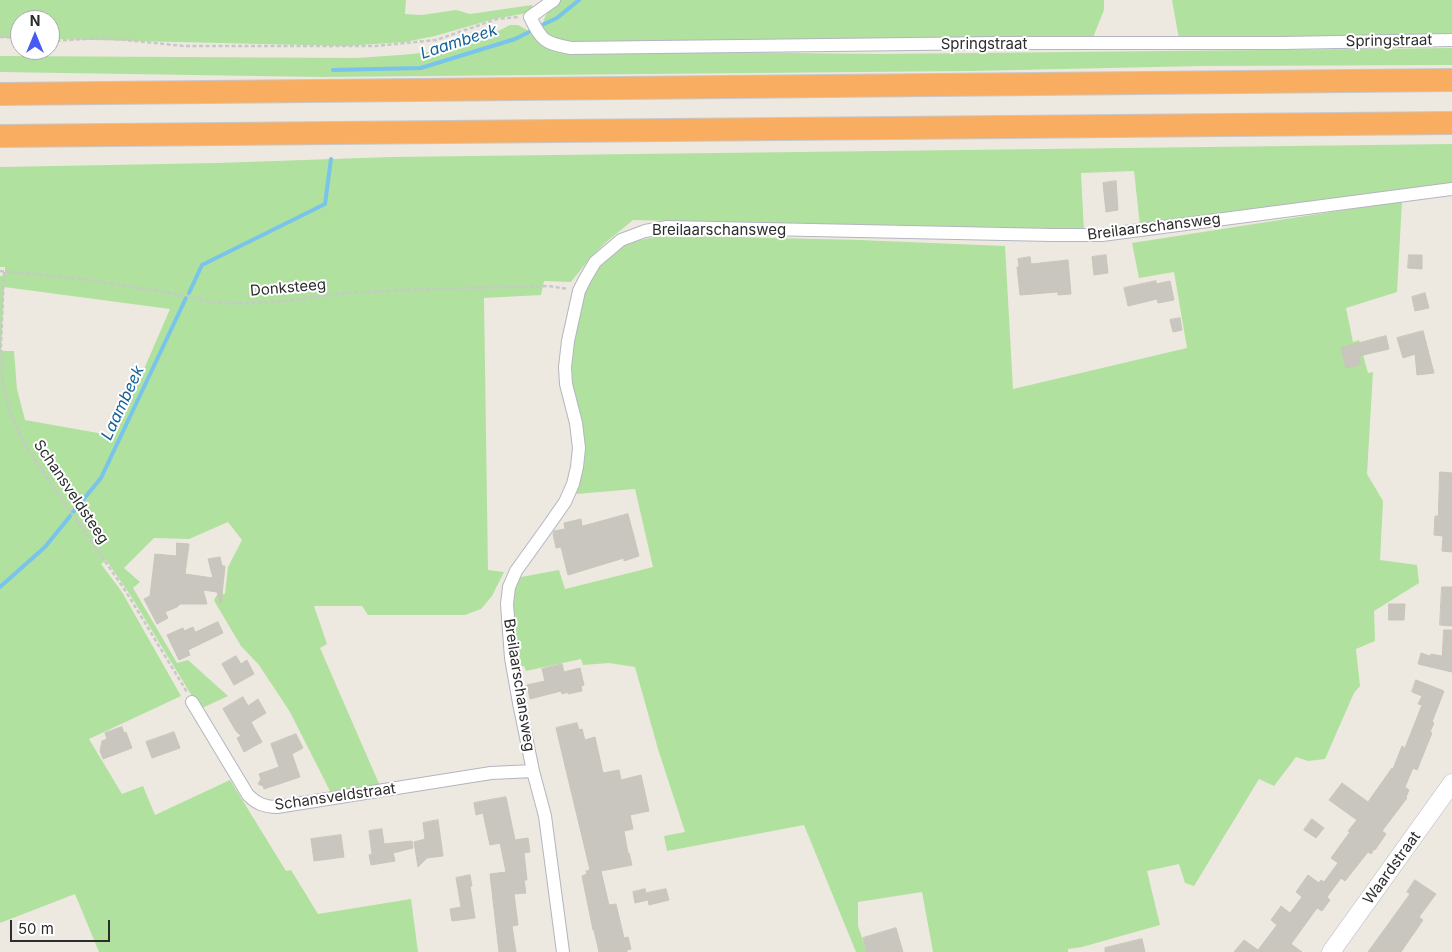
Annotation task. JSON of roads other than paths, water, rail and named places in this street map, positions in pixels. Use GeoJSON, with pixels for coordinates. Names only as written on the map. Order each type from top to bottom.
{"type":"FeatureCollection","features":[{"type":"Feature","properties":{"kind":"highway"},"geometry":{"type":"LineString","coordinates":[[0,94],[1452,80]]}},
{"type":"Feature","properties":{"kind":"highway"},"geometry":{"type":"LineString","coordinates":[[0,89],[24,94]]}},
{"type":"Feature","properties":{"kind":"highway"},"geometry":{"type":"LineString","coordinates":[[0,136],[1452,123]]}},
{"type":"Feature","properties":{"kind":"street","name":"Springstraat"},"geometry":{"type":"LineString","coordinates":[[554,0],[530,17],[538,33],[548,42],[571,48],[1452,40]]}},
{"type":"Feature","properties":{"kind":"street","name":"Breilaarschansweg"},"geometry":{"type":"LineString","coordinates":[[563,952],[545,816],[533,771],[519,703],[512,658],[507,604],[509,587],[516,571],[565,502],[573,484],[579,448],[576,423],[566,384],[568,342],[579,291],[585,279],[596,262],[621,240],[644,231],[667,227],[1052,236],[1102,235],[1452,189]]}},
{"type":"Feature","properties":{"kind":"street","name":"Schansveldstraat"},"geometry":{"type":"LineString","coordinates":[[192,702],[248,795],[255,802],[267,807],[277,807],[491,773],[533,771]]}},
{"type":"Feature","properties":{"kind":"street","name":"Waardstraat"},"geometry":{"type":"LineString","coordinates":[[1331,952],[1452,783]]}},
{"type":"Feature","properties":{"kind":"waterway","name":"Laambeek"},"geometry":{"type":"LineString","coordinates":[[540,26],[557,18],[579,0]]}},
{"type":"Feature","properties":{"kind":"waterway","name":"Laambeek"},"geometry":{"type":"LineString","coordinates":[[333,70],[421,68],[515,39],[531,31]]}},
{"type":"Feature","properties":{"kind":"waterway","name":"Laambeek"},"geometry":{"type":"LineString","coordinates":[[189,293],[202,265],[325,204],[331,159]]}},
{"type":"Feature","properties":{"kind":"waterway","name":"Laambeek"},"geometry":{"type":"LineString","coordinates":[[73,512],[101,478],[186,298]]}},
{"type":"Feature","properties":{"kind":"waterway","name":"Laambeek"},"geometry":{"type":"LineString","coordinates":[[0,587],[45,547],[71,515]]}}]}
